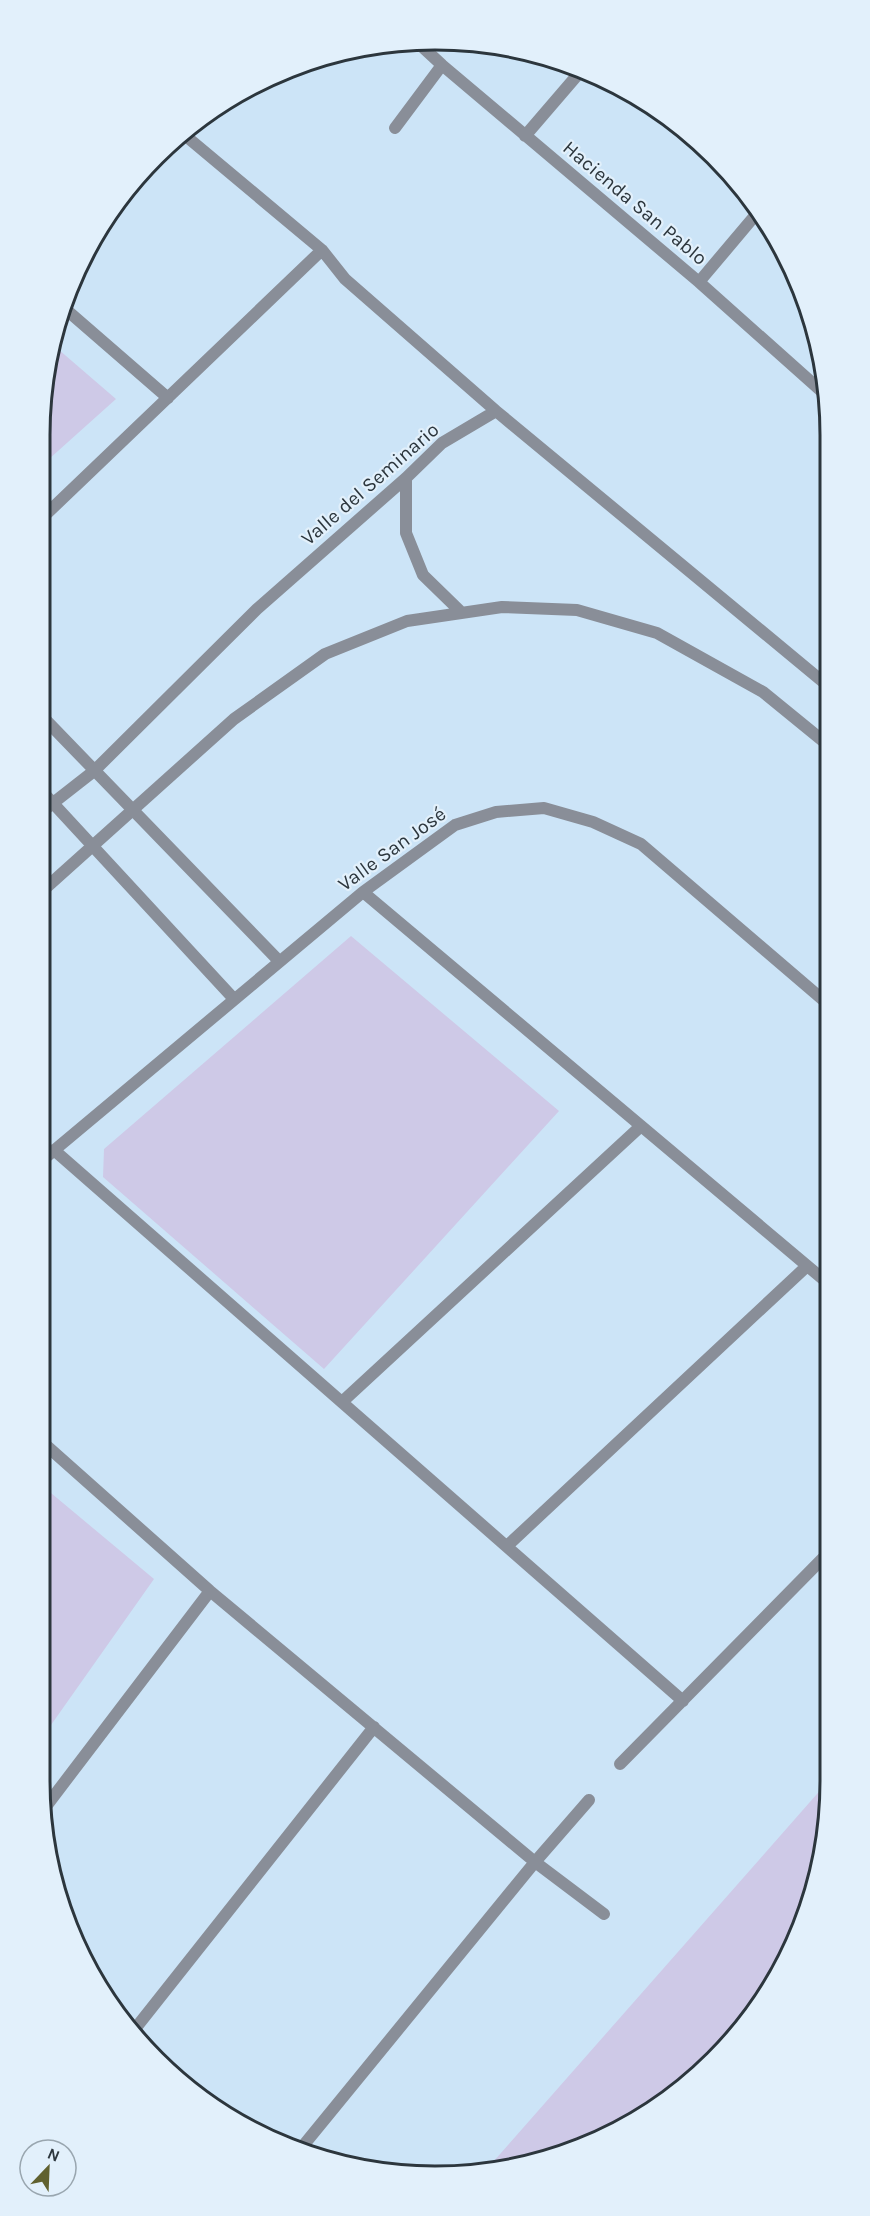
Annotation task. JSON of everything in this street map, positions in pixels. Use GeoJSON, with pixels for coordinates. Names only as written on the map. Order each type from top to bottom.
{"type":"FeatureCollection","features":[{"type":"Feature","properties":{"kind":"street","name":"Hacienda San Pablo"},"geometry":{"type":"LineString","coordinates":[[426,50],[699,282],[817,387]]}},
{"type":"Feature","properties":{"kind":"street"},"geometry":{"type":"LineString","coordinates":[[395,128],[442,65]]}},
{"type":"Feature","properties":{"kind":"street"},"geometry":{"type":"LineString","coordinates":[[525,136],[576,76]]}},
{"type":"Feature","properties":{"kind":"street"},"geometry":{"type":"LineString","coordinates":[[189,139],[321,250],[345,279],[496,411],[820,679]]}},
{"type":"Feature","properties":{"kind":"street"},"geometry":{"type":"LineString","coordinates":[[699,282],[753,217]]}},
{"type":"Feature","properties":{"kind":"street"},"geometry":{"type":"LineString","coordinates":[[50,511],[321,250]]}},
{"type":"Feature","properties":{"kind":"street"},"geometry":{"type":"LineString","coordinates":[[70,313],[168,398]]}},
{"type":"Feature","properties":{"kind":"street","name":"Valle del Seminario"},"geometry":{"type":"LineString","coordinates":[[52,802],[94,771],[257,609],[406,478],[442,443],[496,411]]}},
{"type":"Feature","properties":{"kind":"street"},"geometry":{"type":"LineString","coordinates":[[406,478],[406,533],[410,544],[423,575],[461,612]]}},
{"type":"Feature","properties":{"kind":"street"},"geometry":{"type":"LineString","coordinates":[[50,884],[234,719],[326,654],[408,621],[502,607],[577,610],[657,633],[763,692],[820,738]]}},
{"type":"Feature","properties":{"kind":"street"},"geometry":{"type":"LineString","coordinates":[[50,725],[279,961]]}},
{"type":"Feature","properties":{"kind":"street"},"geometry":{"type":"LineString","coordinates":[[52,802],[234,999]]}},
{"type":"Feature","properties":{"kind":"street","name":"Valle San José"},"geometry":{"type":"LineString","coordinates":[[50,1153],[363,892],[455,825],[496,812],[544,808],[593,822],[642,844],[820,997]]}},
{"type":"Feature","properties":{"kind":"street"},"geometry":{"type":"LineString","coordinates":[[363,892],[820,1277]]}},
{"type":"Feature","properties":{"kind":"street"},"geometry":{"type":"LineString","coordinates":[[342,1402],[642,1126]]}},
{"type":"Feature","properties":{"kind":"street"},"geometry":{"type":"LineString","coordinates":[[54,1150],[683,1701]]}},
{"type":"Feature","properties":{"kind":"street"},"geometry":{"type":"LineString","coordinates":[[507,1546],[807,1266]]}},
{"type":"Feature","properties":{"kind":"street"},"geometry":{"type":"LineString","coordinates":[[50,1449],[210,1591],[535,1862],[604,1914]]}},
{"type":"Feature","properties":{"kind":"street"},"geometry":{"type":"LineString","coordinates":[[620,1764],[820,1561]]}},
{"type":"Feature","properties":{"kind":"street"},"geometry":{"type":"LineString","coordinates":[[50,1801],[210,1591]]}},
{"type":"Feature","properties":{"kind":"street"},"geometry":{"type":"LineString","coordinates":[[137,2026],[374,1727]]}},
{"type":"Feature","properties":{"kind":"street"},"geometry":{"type":"LineString","coordinates":[[304,2143],[535,1862],[589,1800]]}},
{"type":"Feature","properties":{"kind":"shaded area"},"geometry":{"type":"Polygon","coordinates":[[[59,350],[116,399],[50,458],[50,410],[59,350]]]}},
{"type":"Feature","properties":{"kind":"shaded area"},"geometry":{"type":"Polygon","coordinates":[[[351,936],[559,1111],[324,1369],[103,1177],[104,1149],[351,936]]]}},
{"type":"Feature","properties":{"kind":"shaded area"},"geometry":{"type":"Polygon","coordinates":[[[50,1492],[154,1579],[50,1726],[50,1492]]]}},
{"type":"Feature","properties":{"kind":"shaded area"},"geometry":{"type":"Polygon","coordinates":[[[820,1790],[813,1856],[791,1929],[781,1952],[756,1995],[725,2035],[708,2054],[670,2087],[628,2115],[606,2127],[559,2146],[493,2162],[820,1790]]]}}]}
